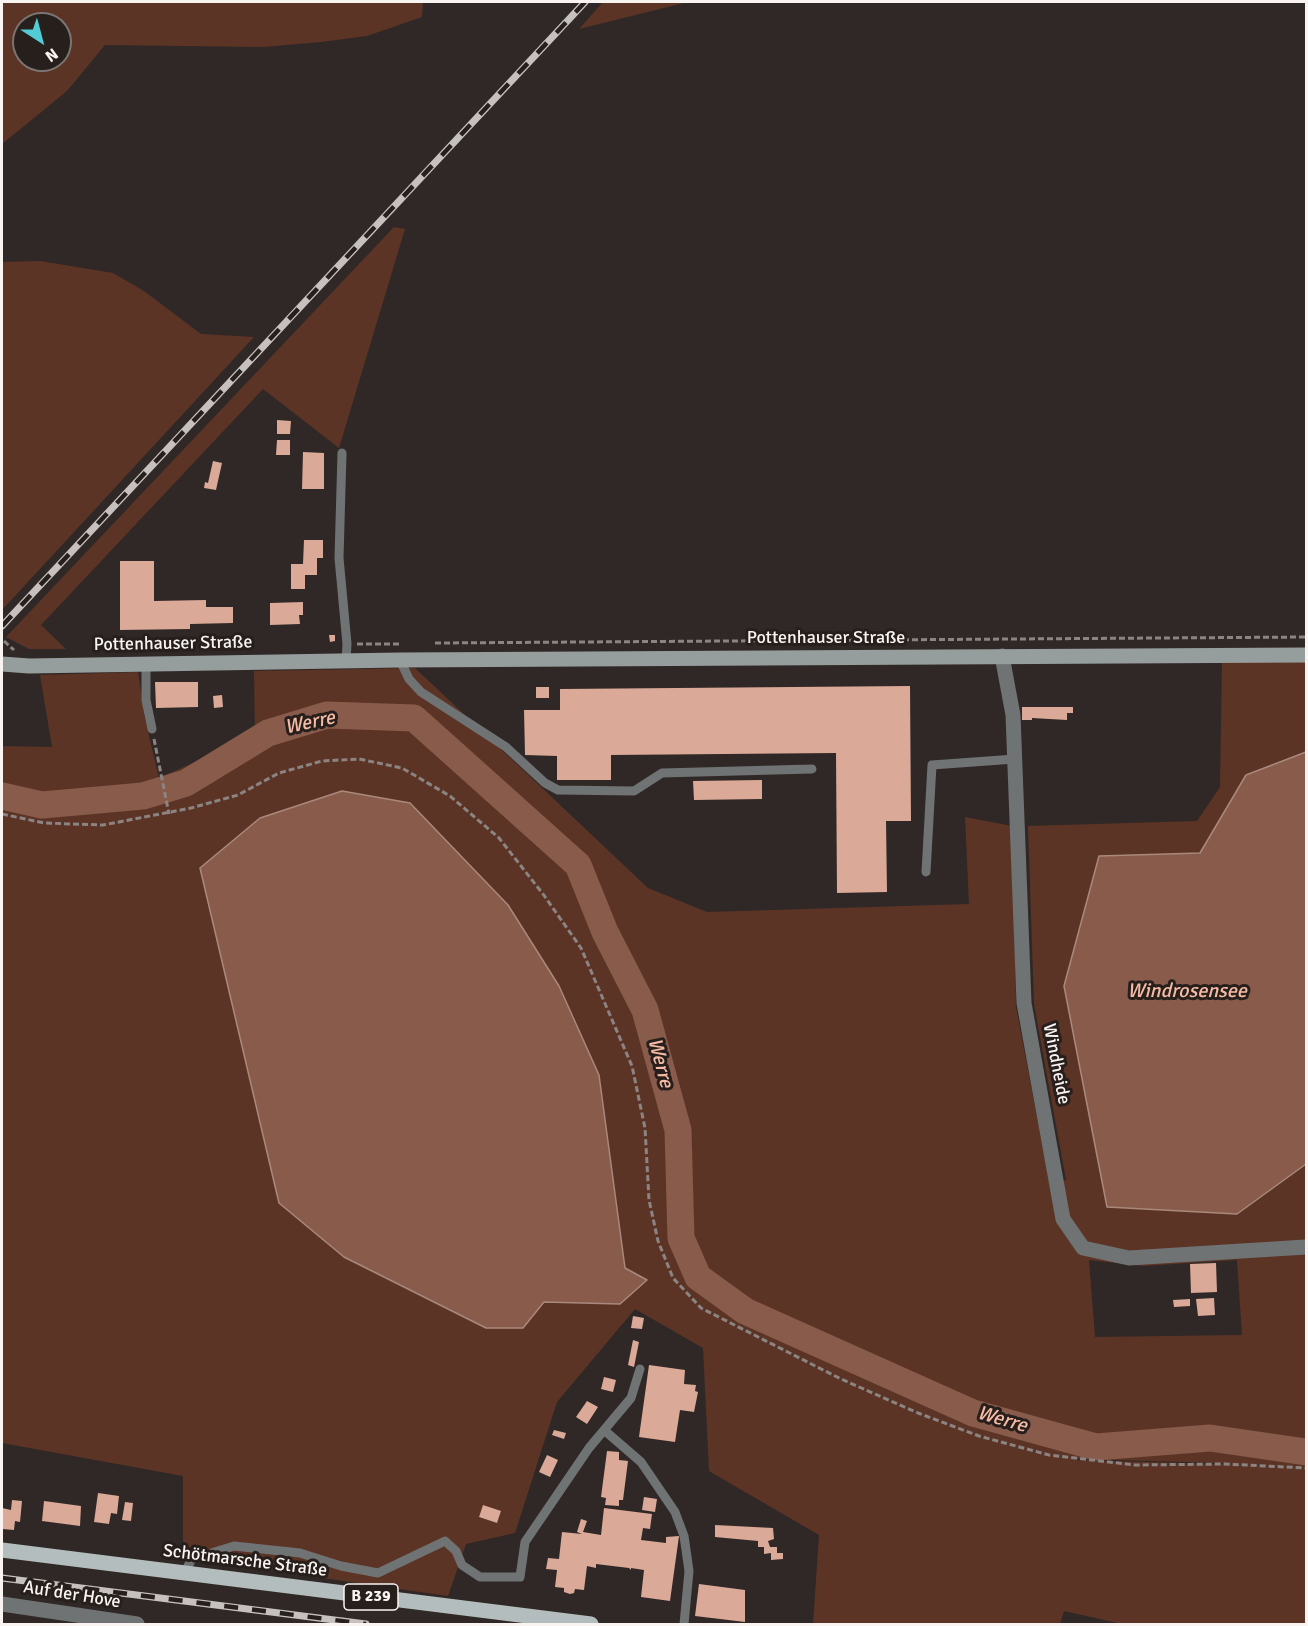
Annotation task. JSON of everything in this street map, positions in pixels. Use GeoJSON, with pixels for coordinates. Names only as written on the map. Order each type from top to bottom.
{"type":"FeatureCollection","features":[{"type":"Feature","properties":{"kind":"main road","name":"Schötmarsche Straße"},"geometry":{"type":"LineString","coordinates":[[2,1550],[591,1624]]}},
{"type":"Feature","properties":{"kind":"street","name":"Pottenhauser Straße"},"geometry":{"type":"LineString","coordinates":[[2,664],[146,665],[400,660],[1306,655]]}},
{"type":"Feature","properties":{"kind":"street","name":"Windheide"},"geometry":{"type":"LineString","coordinates":[[1002,656],[1013,715],[1024,1003],[1063,1219],[1083,1248],[1129,1258],[1306,1247]]}},
{"type":"Feature","properties":{"kind":"street","name":"Auf der Hove"},"geometry":{"type":"LineString","coordinates":[[2,1604],[63,1619],[137,1624]]}},
{"type":"Feature","properties":{"kind":"lane"},"geometry":{"type":"LineString","coordinates":[[342,453],[339,558],[347,645],[346,661]]}},
{"type":"Feature","properties":{"kind":"lane"},"geometry":{"type":"LineString","coordinates":[[400,660],[409,679],[421,692],[506,747],[545,783],[558,790],[634,791],[662,773],[812,769]]}},
{"type":"Feature","properties":{"kind":"lane"},"geometry":{"type":"LineString","coordinates":[[146,665],[146,700],[152,729]]}},
{"type":"Feature","properties":{"kind":"lane"},"geometry":{"type":"LineString","coordinates":[[926,872],[932,765],[1015,759]]}},
{"type":"Feature","properties":{"kind":"lane"},"geometry":{"type":"LineString","coordinates":[[184,1573],[192,1559],[234,1546],[300,1553],[341,1566],[378,1573],[445,1541],[456,1551],[462,1565],[480,1577],[520,1578],[525,1542],[604,1430],[631,1398],[640,1369]]}},
{"type":"Feature","properties":{"kind":"lane"},"geometry":{"type":"LineString","coordinates":[[604,1430],[641,1462],[675,1512],[684,1536],[689,1571],[684,1624]]}},
{"type":"Feature","properties":{"kind":"path"},"geometry":{"type":"LineString","coordinates":[[428,644],[1306,637]]}},
{"type":"Feature","properties":{"kind":"path"},"geometry":{"type":"LineString","coordinates":[[347,645],[404,644]]}},
{"type":"Feature","properties":{"kind":"path"},"geometry":{"type":"LineString","coordinates":[[152,729],[169,814]]}},
{"type":"Feature","properties":{"kind":"path"},"geometry":{"type":"LineString","coordinates":[[2,813],[44,823],[103,825],[169,814],[238,795],[279,773],[322,760],[359,759],[402,768],[450,796],[499,838],[543,894],[581,948],[632,1066],[645,1128],[649,1200],[658,1240],[673,1278],[701,1308],[841,1378],[918,1413],[979,1436],[1050,1455],[1135,1465],[1225,1464],[1306,1468]]}},
{"type":"Feature","properties":{"kind":"shaded area"},"geometry":{"type":"Polygon","coordinates":[[[2,2],[423,2],[422,17],[367,36],[263,47],[105,45],[67,91],[2,144],[2,2]]]}},
{"type":"Feature","properties":{"kind":"shaded area"},"geometry":{"type":"Polygon","coordinates":[[[603,2],[688,2],[579,29],[603,2]]]}},
{"type":"Feature","properties":{"kind":"shaded area"},"geometry":{"type":"Polygon","coordinates":[[[394,227],[405,229],[339,448],[263,389],[41,625],[66,649],[29,649],[6,637],[394,227]]]}},
{"type":"Feature","properties":{"kind":"shaded area"},"geometry":{"type":"Polygon","coordinates":[[[40,261],[113,273],[144,291],[201,334],[254,337],[2,610],[2,262],[40,261]]]}},
{"type":"Feature","properties":{"kind":"shaded area"},"geometry":{"type":"Polygon","coordinates":[[[1222,659],[1306,659],[1306,752],[1246,775],[1200,853],[1099,856],[1237,1214],[1306,1164],[1306,1624],[1122,1624],[1064,1611],[1060,1624],[813,1624],[819,1535],[709,1471],[703,1348],[635,1309],[557,1402],[515,1533],[466,1544],[448,1596],[183,1558],[183,1476],[2,1443],[2,746],[52,747],[40,675],[138,672],[145,719],[159,778],[255,735],[254,671],[415,668],[648,888],[707,912],[969,904],[965,817],[1012,826],[1016,1007],[1050,1186],[1066,1180],[1034,1004],[1028,826],[1197,821],[1220,787],[1222,659]],[[508,905],[544,1302],[620,1304],[625,1268],[599,1075],[559,986],[508,905]],[[1089,1260],[1095,1337],[1242,1335],[1237,1260],[1143,1266],[1089,1260]],[[1076,1459],[1073,1460],[1223,1464],[1076,1459]],[[483,1505],[479,1517],[497,1523],[501,1512],[483,1505]]]}},
{"type":"Feature","properties":{"kind":"water","name":"Windrosensee"},"geometry":{"type":"Polygon","coordinates":[[[1306,752],[1306,1164],[1237,1214],[1107,1207],[1064,986],[1099,856],[1200,853],[1246,775],[1306,752]]]}},
{"type":"Feature","properties":{"kind":"water"},"geometry":{"type":"Polygon","coordinates":[[[342,791],[410,803],[508,905],[559,986],[599,1075],[625,1268],[647,1280],[620,1304],[544,1302],[523,1328],[486,1328],[344,1257],[279,1203],[200,868],[260,818],[342,791]]]}},
{"type":"Feature","properties":{"kind":"building"},"geometry":{"type":"Polygon","coordinates":[[[277,420],[291,421],[290,434],[277,434],[277,420]]]}},
{"type":"Feature","properties":{"kind":"building"},"geometry":{"type":"Polygon","coordinates":[[[277,440],[290,440],[290,455],[276,455],[277,440]]]}},
{"type":"Feature","properties":{"kind":"building"},"geometry":{"type":"Polygon","coordinates":[[[303,452],[324,453],[324,489],[302,489],[303,452]]]}},
{"type":"Feature","properties":{"kind":"building"},"geometry":{"type":"Polygon","coordinates":[[[213,461],[222,463],[216,490],[204,488],[205,482],[208,483],[213,461]]]}},
{"type":"Feature","properties":{"kind":"building"},"geometry":{"type":"Polygon","coordinates":[[[304,540],[323,540],[323,558],[317,558],[317,575],[305,575],[305,589],[291,589],[291,564],[303,564],[304,540]]]}},
{"type":"Feature","properties":{"kind":"building"},"geometry":{"type":"Polygon","coordinates":[[[120,561],[154,561],[154,601],[206,600],[206,607],[233,607],[233,623],[190,624],[190,629],[120,630],[120,561]]]}},
{"type":"Feature","properties":{"kind":"building"},"geometry":{"type":"Polygon","coordinates":[[[303,602],[303,615],[299,615],[300,624],[270,625],[270,603],[303,602]]]}},
{"type":"Feature","properties":{"kind":"building"},"geometry":{"type":"Polygon","coordinates":[[[329,635],[335,635],[335,641],[330,642],[329,635]]]}},
{"type":"Feature","properties":{"kind":"building"},"geometry":{"type":"Polygon","coordinates":[[[155,682],[198,682],[198,707],[156,708],[155,682]]]}},
{"type":"Feature","properties":{"kind":"building"},"geometry":{"type":"Polygon","coordinates":[[[910,686],[911,821],[886,821],[887,892],[837,893],[836,753],[611,755],[611,780],[557,780],[557,756],[525,755],[524,710],[560,710],[560,689],[910,686]]]}},
{"type":"Feature","properties":{"kind":"building"},"geometry":{"type":"Polygon","coordinates":[[[536,687],[549,687],[549,698],[536,698],[536,687]]]}},
{"type":"Feature","properties":{"kind":"building"},"geometry":{"type":"Polygon","coordinates":[[[222,695],[223,707],[214,708],[213,696],[222,695]]]}},
{"type":"Feature","properties":{"kind":"building"},"geometry":{"type":"Polygon","coordinates":[[[1022,707],[1073,707],[1073,713],[1067,713],[1067,720],[1032,718],[1032,720],[1022,720],[1022,707]]]}},
{"type":"Feature","properties":{"kind":"building"},"geometry":{"type":"Polygon","coordinates":[[[762,780],[762,799],[694,800],[693,781],[762,780]]]}},
{"type":"Feature","properties":{"kind":"building"},"geometry":{"type":"Polygon","coordinates":[[[1216,1263],[1217,1292],[1191,1293],[1190,1264],[1216,1263]]]}},
{"type":"Feature","properties":{"kind":"building"},"geometry":{"type":"Polygon","coordinates":[[[1214,1298],[1215,1315],[1198,1316],[1196,1299],[1214,1298]]]}},
{"type":"Feature","properties":{"kind":"building"},"geometry":{"type":"Polygon","coordinates":[[[1190,1299],[1190,1306],[1174,1307],[1173,1300],[1190,1299]]]}},
{"type":"Feature","properties":{"kind":"building"},"geometry":{"type":"Polygon","coordinates":[[[633,1316],[644,1318],[642,1329],[631,1328],[633,1316]]]}},
{"type":"Feature","properties":{"kind":"building"},"geometry":{"type":"Polygon","coordinates":[[[633,1340],[639,1342],[634,1367],[628,1365],[633,1340]]]}},
{"type":"Feature","properties":{"kind":"building"},"geometry":{"type":"Polygon","coordinates":[[[649,1365],[685,1370],[684,1384],[696,1385],[695,1391],[698,1392],[694,1412],[680,1410],[675,1442],[639,1437],[649,1365]]]}},
{"type":"Feature","properties":{"kind":"building"},"geometry":{"type":"Polygon","coordinates":[[[604,1377],[616,1380],[613,1392],[601,1389],[604,1377]]]}},
{"type":"Feature","properties":{"kind":"building"},"geometry":{"type":"Polygon","coordinates":[[[587,1401],[598,1407],[587,1424],[576,1417],[587,1401]]]}},
{"type":"Feature","properties":{"kind":"building"},"geometry":{"type":"Polygon","coordinates":[[[554,1430],[566,1433],[564,1439],[552,1435],[554,1430]]]}},
{"type":"Feature","properties":{"kind":"building"},"geometry":{"type":"Polygon","coordinates":[[[607,1451],[619,1452],[619,1460],[628,1461],[623,1500],[619,1500],[619,1506],[605,1505],[606,1498],[601,1497],[607,1451]]]}},
{"type":"Feature","properties":{"kind":"building"},"geometry":{"type":"Polygon","coordinates":[[[547,1455],[558,1460],[550,1477],[539,1472],[547,1455]]]}},
{"type":"Feature","properties":{"kind":"building"},"geometry":{"type":"Polygon","coordinates":[[[98,1493],[119,1496],[117,1514],[111,1513],[109,1524],[94,1522],[98,1493]]]}},
{"type":"Feature","properties":{"kind":"building"},"geometry":{"type":"Polygon","coordinates":[[[644,1497],[657,1499],[655,1512],[642,1510],[644,1497]]]}},
{"type":"Feature","properties":{"kind":"building"},"geometry":{"type":"Polygon","coordinates":[[[12,1500],[22,1501],[20,1522],[15,1521],[14,1530],[2,1529],[2,1508],[11,1510],[12,1500]]]}},
{"type":"Feature","properties":{"kind":"building"},"geometry":{"type":"Polygon","coordinates":[[[44,1501],[81,1506],[80,1526],[42,1521],[44,1501]]]}},
{"type":"Feature","properties":{"kind":"building"},"geometry":{"type":"Polygon","coordinates":[[[125,1502],[133,1503],[131,1521],[122,1520],[125,1502]]]}},
{"type":"Feature","properties":{"kind":"building"},"geometry":{"type":"Polygon","coordinates":[[[483,1505],[501,1511],[497,1523],[479,1517],[483,1505]]]}},
{"type":"Feature","properties":{"kind":"building"},"geometry":{"type":"Polygon","coordinates":[[[604,1508],[652,1514],[650,1529],[643,1528],[641,1540],[666,1543],[666,1537],[679,1536],[670,1601],[641,1597],[644,1570],[631,1568],[631,1570],[596,1564],[596,1568],[587,1566],[584,1590],[575,1589],[574,1593],[570,1594],[564,1592],[564,1588],[555,1587],[557,1570],[546,1569],[548,1558],[559,1559],[562,1532],[582,1534],[577,1532],[581,1519],[587,1521],[583,1532],[601,1535],[604,1508]]]}},
{"type":"Feature","properties":{"kind":"building"},"geometry":{"type":"Polygon","coordinates":[[[715,1525],[773,1528],[774,1539],[768,1541],[770,1547],[777,1547],[777,1553],[783,1553],[783,1559],[771,1560],[771,1553],[764,1554],[764,1547],[758,1547],[758,1541],[715,1537],[715,1525]]]}},
{"type":"Feature","properties":{"kind":"building"},"geometry":{"type":"Polygon","coordinates":[[[699,1584],[745,1590],[745,1622],[695,1616],[699,1584]]]}},
{"type":"Feature","properties":{"kind":"waterway","name":"Werre"},"geometry":{"type":"LineString","coordinates":[[2,796],[42,805],[143,796],[186,783],[268,733],[327,715],[414,718],[578,865],[605,932],[645,1010],[678,1130],[681,1238],[698,1277],[745,1311],[973,1413],[1096,1447],[1210,1438],[1306,1452]]}},
{"type":"Feature","properties":{"kind":"railway"},"geometry":{"type":"LineString","coordinates":[[2,626],[585,2]]}},
{"type":"Feature","properties":{"kind":"railway"},"geometry":{"type":"LineString","coordinates":[[2,1578],[366,1624]]}}]}
